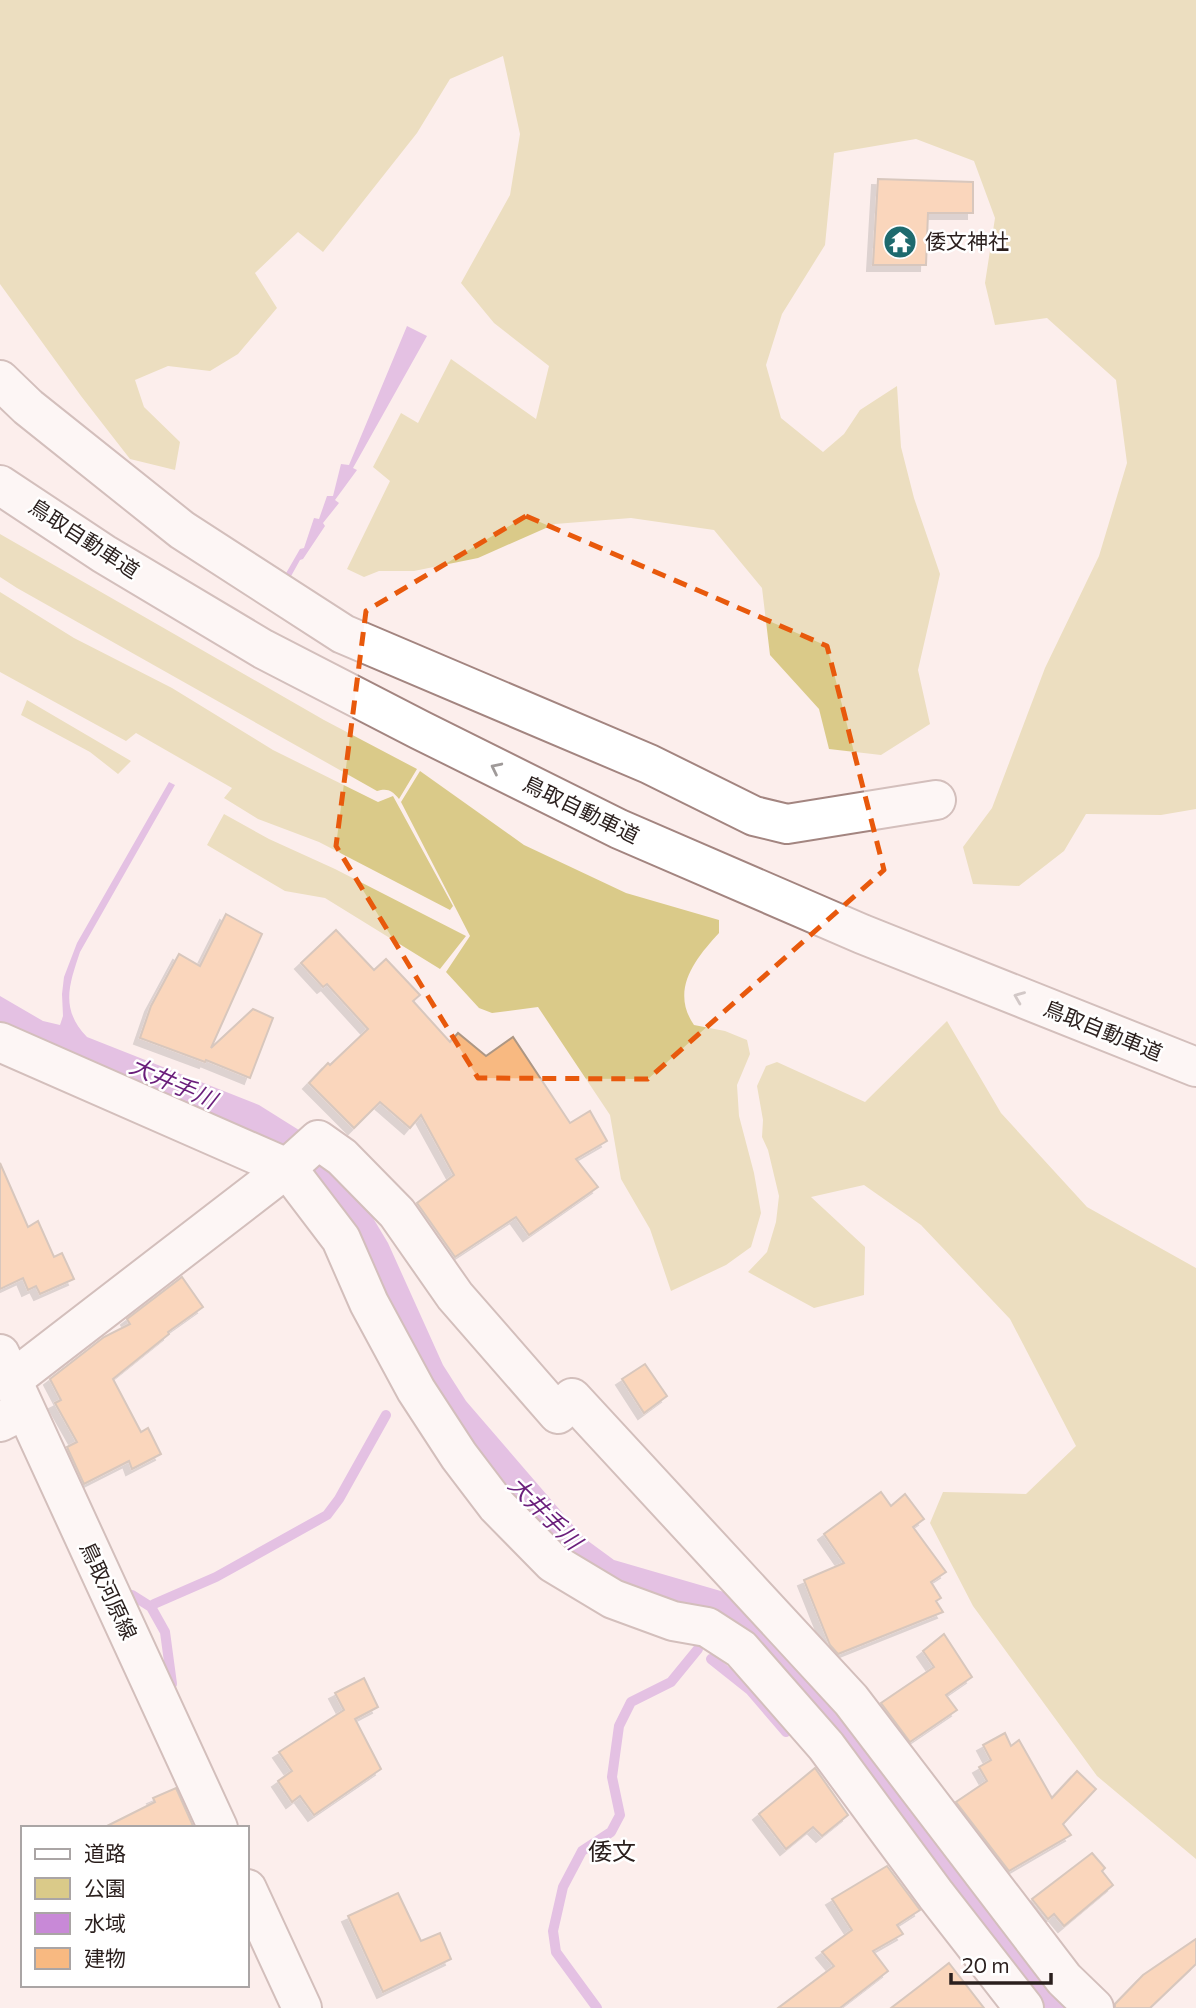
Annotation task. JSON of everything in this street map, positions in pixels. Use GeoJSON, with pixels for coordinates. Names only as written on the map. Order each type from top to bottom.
{"type":"FeatureCollection","features":[{"type":"Feature","properties":{"kind":"main road"},"geometry":{"type":"LineString","coordinates":[[0,380],[28,407],[181,530],[343,634],[649,764],[754,816],[787,824],[936,800]]}},
{"type":"Feature","properties":{"kind":"main road","name":"鳥取自動車道"},"geometry":{"type":"LineString","coordinates":[[0,458],[119,536],[278,630],[633,808],[871,912],[1196,1040]]}},
{"type":"Feature","properties":{"kind":"main road","name":"鳥取自動車道"},"geometry":{"type":"LineString","coordinates":[[0,485],[104,554],[263,649],[606,823],[862,934],[1196,1068]]}},
{"type":"Feature","properties":{"kind":"main road"},"geometry":{"type":"LineString","coordinates":[[0,1042],[287,1168],[341,1239],[369,1303],[416,1390],[459,1456],[497,1506],[553,1563],[601,1592],[673,1621],[707,1628],[741,1649],[826,1746],[1024,2008]]}},
{"type":"Feature","properties":{"kind":"main road"},"geometry":{"type":"LineString","coordinates":[[9,1391],[287,1168],[318,1140],[342,1157],[397,1213],[455,1296],[558,1414],[572,1398],[851,1700],[1064,1979],[1094,2008]]}},
{"type":"Feature","properties":{"kind":"main road","name":"鳥取河原線"},"geometry":{"type":"LineString","coordinates":[[9,1391],[217,1826]]}},
{"type":"Feature","properties":{"kind":"main road"},"geometry":{"type":"LineString","coordinates":[[248,1891],[302,2008]]}},
{"type":"Feature","properties":{"kind":"highlighted area"},"geometry":{"type":"Polygon","coordinates":[[[526,516],[827,646],[884,870],[648,1079],[478,1078],[336,846],[366,611],[526,516]]]}},
{"type":"Feature","properties":{"kind":"green space"},"geometry":{"type":"Polygon","coordinates":[[[0,0],[1196,0],[1196,809],[1161,815],[1086,814],[1064,851],[1019,886],[973,884],[963,847],[992,808],[1045,668],[1099,556],[1127,463],[1116,380],[1047,318],[995,325],[985,283],[995,218],[974,161],[916,139],[834,153],[825,245],[782,314],[766,365],[781,418],[823,452],[844,434],[860,410],[897,386],[901,447],[914,498],[940,574],[918,670],[930,724],[881,755],[829,749],[819,709],[770,655],[762,588],[714,530],[631,518],[555,524],[478,558],[414,571],[379,571],[364,577],[347,569],[390,481],[373,467],[401,413],[418,423],[451,359],[536,419],[549,366],[494,323],[461,283],[510,195],[520,134],[503,56],[450,79],[417,133],[323,252],[298,232],[255,273],[277,308],[238,354],[210,371],[168,366],[135,380],[144,407],[180,442],[175,470],[130,459],[0,284],[0,0]]]}},
{"type":"Feature","properties":{"kind":"green space"},"geometry":{"type":"Polygon","coordinates":[[[0,534],[324,720],[417,769],[399,799],[389,790],[377,791],[0,577],[0,534]]]}},
{"type":"Feature","properties":{"kind":"green space"},"geometry":{"type":"Polygon","coordinates":[[[0,592],[74,638],[172,688],[273,750],[378,802],[393,796],[453,906],[450,910],[319,842],[258,819],[224,798],[232,788],[136,733],[126,741],[0,672],[0,592]]]}},
{"type":"Feature","properties":{"kind":"green space"},"geometry":{"type":"Polygon","coordinates":[[[27,700],[131,761],[118,774],[90,752],[21,715],[27,700]]]}},
{"type":"Feature","properties":{"kind":"green space"},"geometry":{"type":"Polygon","coordinates":[[[420,771],[524,845],[626,893],[719,920],[719,933],[694,964],[688,976],[684,1000],[694,1025],[725,1031],[747,1040],[750,1054],[737,1085],[739,1116],[761,1213],[751,1247],[726,1265],[671,1291],[650,1229],[621,1179],[610,1115],[538,1007],[492,1013],[479,1008],[446,972],[470,936],[401,802],[420,771]]]}},
{"type":"Feature","properties":{"kind":"green space"},"geometry":{"type":"Polygon","coordinates":[[[224,814],[466,936],[440,969],[325,898],[285,891],[207,845],[224,814]]]}},
{"type":"Feature","properties":{"kind":"green space"},"geometry":{"type":"Polygon","coordinates":[[[947,1021],[1001,1113],[1087,1207],[1196,1268],[1196,1859],[1097,1776],[973,1606],[930,1523],[943,1492],[1026,1494],[1076,1446],[1010,1319],[921,1225],[864,1185],[811,1197],[865,1247],[864,1295],[814,1308],[748,1272],[767,1252],[776,1222],[779,1196],[768,1150],[762,1137],[763,1120],[757,1086],[766,1066],[777,1062],[865,1102],[947,1021]]]}},
{"type":"Feature","properties":{"kind":"water"},"geometry":{"type":"Polygon","coordinates":[[[407,326],[427,336],[353,468],[357,470],[335,500],[339,503],[323,523],[325,526],[290,578],[285,575],[300,549],[304,548],[314,518],[319,519],[327,496],[333,496],[341,464],[349,465],[407,326]]]}},
{"type":"Feature","properties":{"kind":"water","name":"大井手川"},"geometry":{"type":"Polygon","coordinates":[[[169,782],[175,785],[80,952],[69,996],[70,1007],[78,1027],[87,1037],[259,1105],[310,1137],[346,1176],[388,1243],[443,1365],[466,1401],[584,1538],[614,1560],[748,1601],[1076,2008],[1036,2008],[811,1707],[647,1600],[550,1545],[436,1401],[348,1225],[0,1027],[0,996],[43,1021],[60,1025],[63,1016],[64,977],[77,943],[169,782]]]}},
{"type":"Feature","properties":{"kind":"building"},"geometry":{"type":"Polygon","coordinates":[[[878,179],[973,182],[973,213],[928,213],[926,265],[873,265],[878,179]]]}},
{"type":"Feature","properties":{"kind":"building"},"geometry":{"type":"Polygon","coordinates":[[[226,914],[262,934],[211,1048],[253,1009],[273,1018],[250,1078],[140,1038],[151,1006],[179,954],[200,966],[226,914]]]}},
{"type":"Feature","properties":{"kind":"building"},"geometry":{"type":"Polygon","coordinates":[[[336,930],[374,970],[386,959],[420,995],[413,1001],[450,1042],[458,1033],[486,1056],[513,1037],[570,1123],[590,1111],[607,1141],[576,1159],[598,1187],[529,1235],[516,1217],[455,1257],[417,1203],[454,1175],[421,1115],[410,1128],[380,1102],[354,1128],[309,1083],[368,1029],[327,984],[323,987],[301,963],[336,930]]]}},
{"type":"Feature","properties":{"kind":"building"},"geometry":{"type":"Polygon","coordinates":[[[0,1163],[28,1227],[38,1221],[54,1257],[62,1253],[74,1279],[40,1294],[36,1286],[28,1290],[23,1278],[0,1289],[0,1163]]]}},
{"type":"Feature","properties":{"kind":"building"},"geometry":{"type":"Polygon","coordinates":[[[182,1277],[203,1307],[168,1332],[169,1334],[113,1379],[141,1432],[148,1428],[161,1454],[132,1469],[129,1461],[84,1484],[67,1447],[77,1442],[55,1403],[61,1400],[50,1379],[104,1337],[130,1324],[127,1319],[182,1277]]]}},
{"type":"Feature","properties":{"kind":"building"},"geometry":{"type":"Polygon","coordinates":[[[645,1364],[667,1396],[644,1413],[622,1379],[645,1364]]]}},
{"type":"Feature","properties":{"kind":"building"},"geometry":{"type":"Polygon","coordinates":[[[881,1492],[891,1506],[905,1494],[924,1519],[913,1527],[946,1572],[931,1582],[941,1598],[936,1601],[943,1612],[838,1654],[830,1645],[804,1580],[844,1563],[824,1534],[881,1492]]]}},
{"type":"Feature","properties":{"kind":"building"},"geometry":{"type":"Polygon","coordinates":[[[944,1634],[972,1677],[946,1695],[957,1710],[910,1742],[881,1703],[934,1667],[923,1651],[944,1634]]]}},
{"type":"Feature","properties":{"kind":"building"},"geometry":{"type":"Polygon","coordinates":[[[364,1678],[378,1707],[355,1719],[381,1769],[314,1815],[300,1796],[292,1802],[278,1781],[292,1771],[279,1752],[344,1710],[335,1693],[364,1678]]]}},
{"type":"Feature","properties":{"kind":"building"},"geometry":{"type":"Polygon","coordinates":[[[1005,1733],[1011,1746],[1019,1740],[1052,1798],[1077,1771],[1096,1789],[1063,1824],[1071,1835],[1009,1871],[956,1802],[987,1781],[979,1767],[991,1760],[983,1745],[1005,1733]]]}},
{"type":"Feature","properties":{"kind":"building"},"geometry":{"type":"Polygon","coordinates":[[[815,1768],[848,1815],[822,1836],[813,1827],[786,1849],[759,1814],[815,1768]]]}},
{"type":"Feature","properties":{"kind":"building"},"geometry":{"type":"Polygon","coordinates":[[[176,1788],[193,1826],[107,1826],[155,1802],[153,1798],[176,1788]]]}},
{"type":"Feature","properties":{"kind":"building"},"geometry":{"type":"Polygon","coordinates":[[[1092,1853],[1105,1868],[1102,1871],[1113,1885],[1064,1926],[1054,1914],[1048,1919],[1032,1899],[1092,1853]]]}},
{"type":"Feature","properties":{"kind":"building"},"geometry":{"type":"Polygon","coordinates":[[[887,1866],[920,1910],[897,1925],[903,1934],[873,1951],[888,1971],[840,2008],[778,2008],[834,1966],[822,1952],[852,1930],[832,1899],[887,1866]]]}},
{"type":"Feature","properties":{"kind":"building"},"geometry":{"type":"Polygon","coordinates":[[[398,1893],[421,1941],[440,1933],[451,1959],[383,1992],[348,1916],[398,1893]]]}},
{"type":"Feature","properties":{"kind":"building"},"geometry":{"type":"Polygon","coordinates":[[[1196,1939],[1196,1964],[1150,2008],[1115,2008],[1115,2004],[1143,1975],[1196,1939]]]}},
{"type":"Feature","properties":{"kind":"building"},"geometry":{"type":"Polygon","coordinates":[[[949,1963],[984,2008],[891,2008],[921,1985],[949,1963]]]}},
{"type":"Feature","properties":{"kind":"waterway"},"geometry":{"type":"LineString","coordinates":[[154,1604],[216,1577],[327,1515],[339,1499],[386,1415]]}},
{"type":"Feature","properties":{"kind":"waterway"},"geometry":{"type":"LineString","coordinates":[[132,1595],[151,1607],[165,1632],[172,1684]]}},
{"type":"Feature","properties":{"kind":"waterway"},"geometry":{"type":"LineString","coordinates":[[597,2008],[556,1952],[553,1931],[563,1887],[582,1851],[611,1832],[620,1815],[612,1777],[619,1726],[631,1702],[671,1682],[698,1649]]}},
{"type":"Feature","properties":{"kind":"waterway"},"geometry":{"type":"LineString","coordinates":[[711,1659],[750,1690],[786,1732]]}},
{"type":"Feature","properties":{"kind":"place","name":"倭文神社"},"geometry":{"type":"Point","coordinates":[900,242]}},
{"type":"Feature","properties":{"kind":"district","name":"倭文"},"geometry":{"type":"Point","coordinates":[612,1852]}}]}
